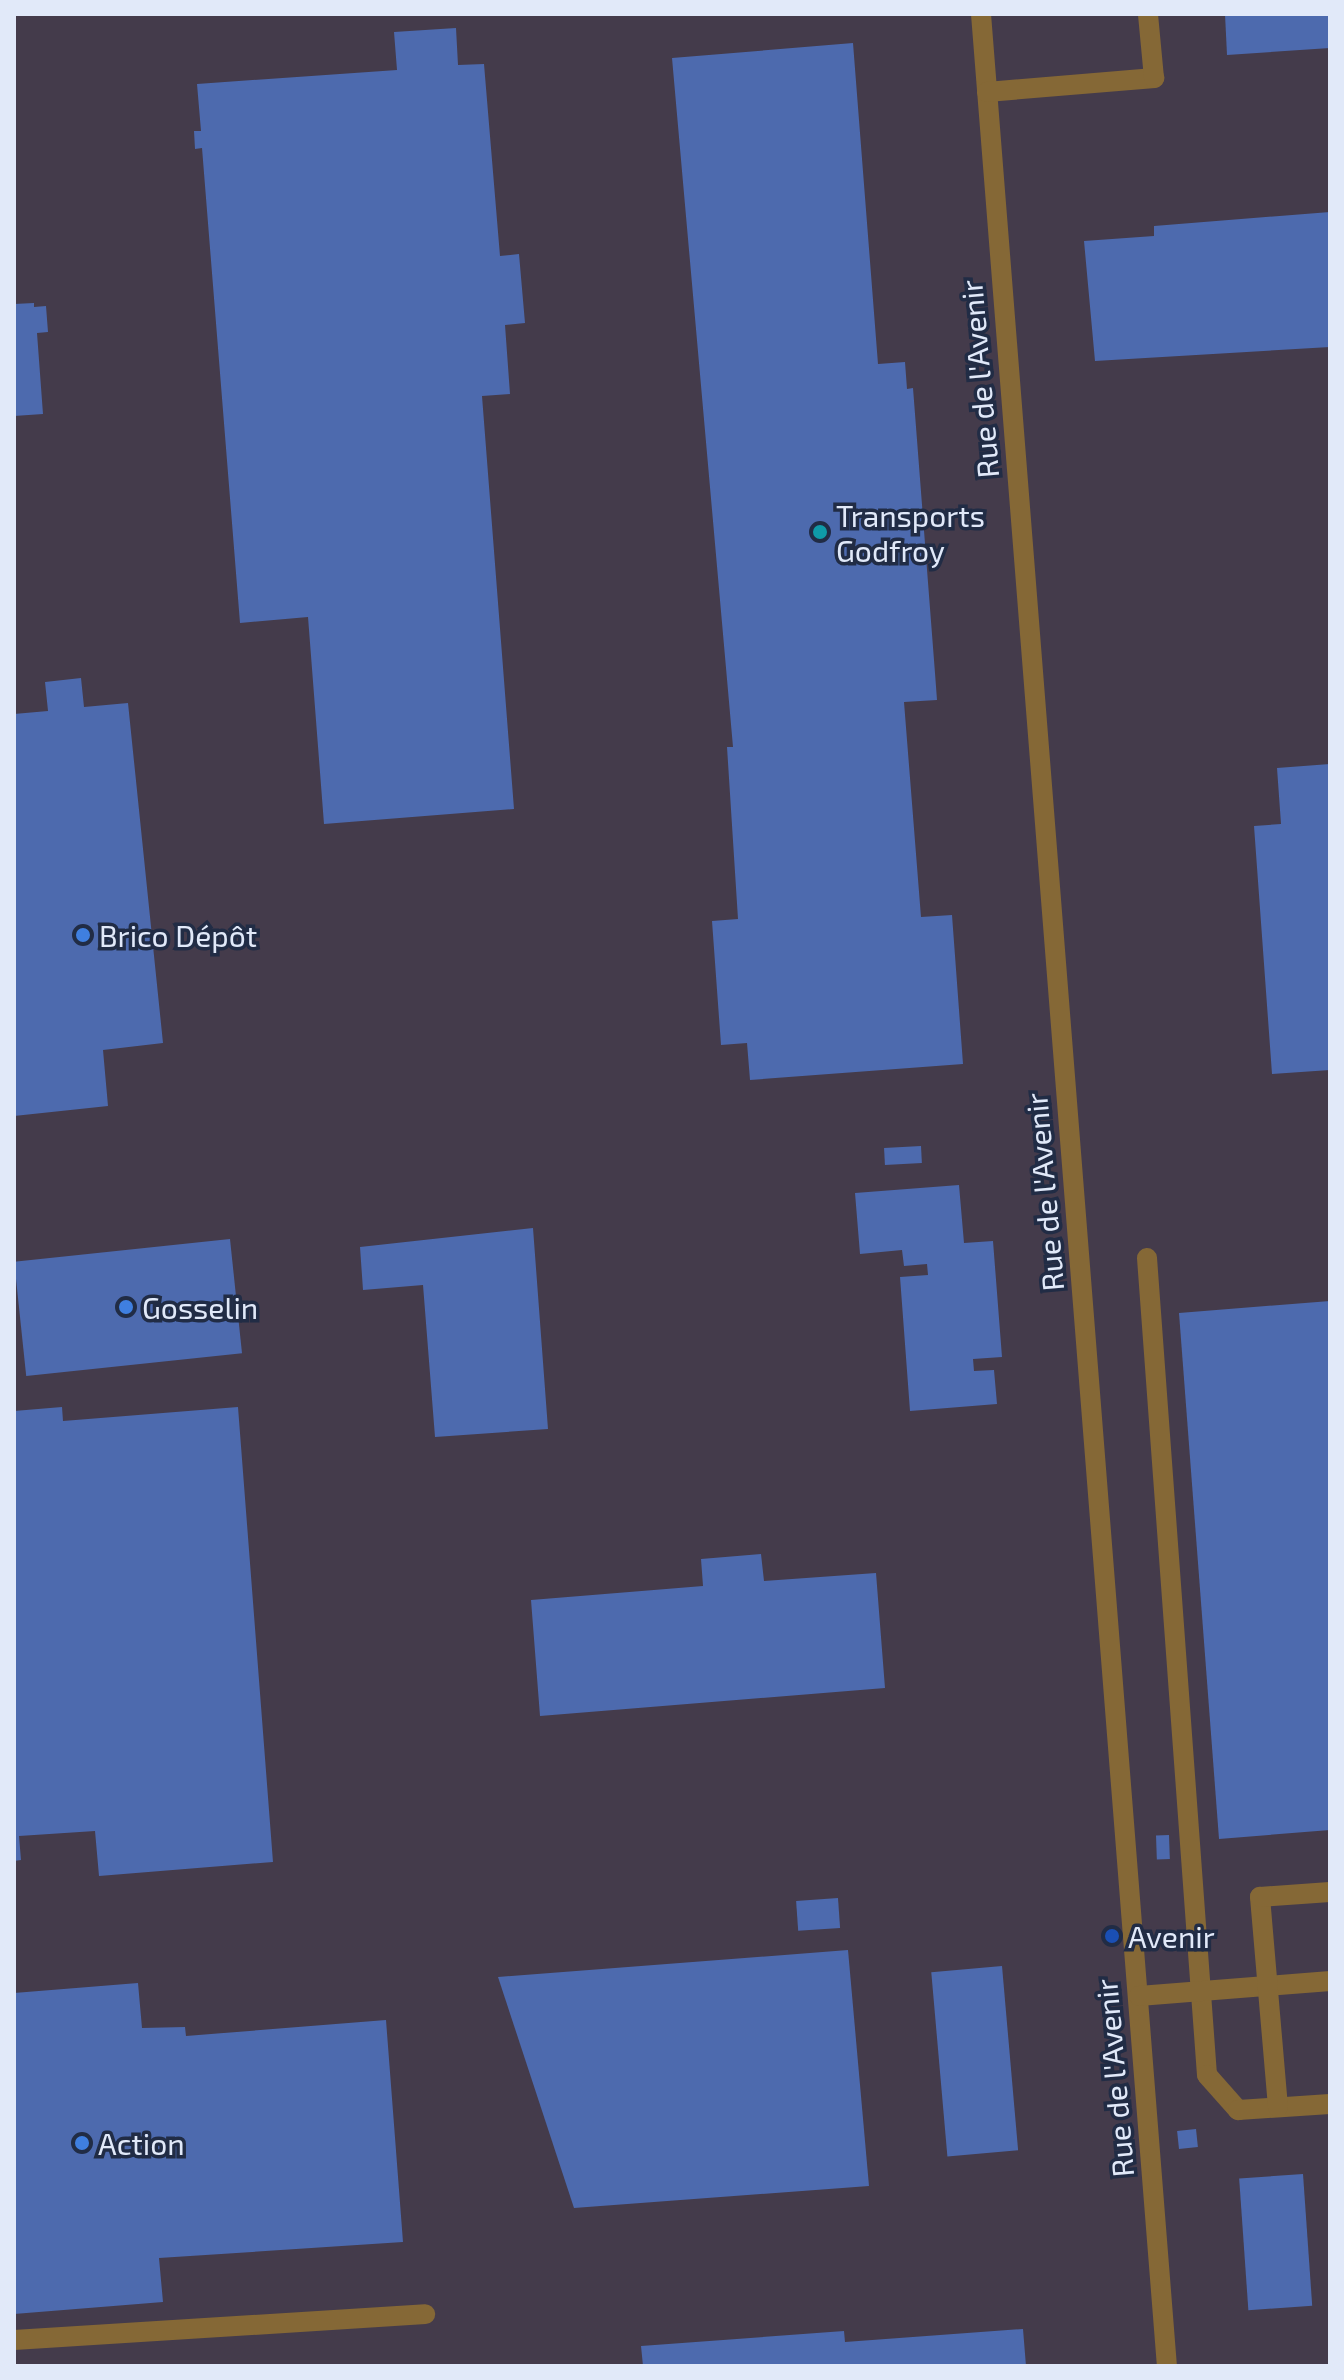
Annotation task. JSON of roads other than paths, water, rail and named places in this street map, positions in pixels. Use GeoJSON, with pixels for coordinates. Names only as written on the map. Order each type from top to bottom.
{"type":"FeatureCollection","features":[{"type":"Feature","properties":{"kind":"street","name":"Rue de l'Avenir"},"geometry":{"type":"LineString","coordinates":[[981,14],[1167,2366]]}},
{"type":"Feature","properties":{"kind":"street"},"geometry":{"type":"LineString","coordinates":[[987,92],[1154,78],[1148,14]]}},
{"type":"Feature","properties":{"kind":"street"},"geometry":{"type":"LineString","coordinates":[[1147,1258],[1207,2075],[1238,2110],[1330,2104]]}},
{"type":"Feature","properties":{"kind":"street"},"geometry":{"type":"LineString","coordinates":[[1278,2107],[1260,1897],[1330,1892]]}},
{"type":"Feature","properties":{"kind":"street"},"geometry":{"type":"LineString","coordinates":[[1139,1996],[1330,1981]]}},
{"type":"Feature","properties":{"kind":"street"},"geometry":{"type":"LineString","coordinates":[[14,2340],[425,2314]]}},
{"type":"Feature","properties":{"kind":"place","name":"Transports Godfroy"},"geometry":{"type":"Point","coordinates":[820,532]}},
{"type":"Feature","properties":{"kind":"place","name":"Brico Dépôt"},"geometry":{"type":"Point","coordinates":[83,935]}},
{"type":"Feature","properties":{"kind":"place","name":"Gosselin"},"geometry":{"type":"Point","coordinates":[126,1307]}},
{"type":"Feature","properties":{"kind":"place","name":"Avenir"},"geometry":{"type":"Point","coordinates":[1112,1936]}},
{"type":"Feature","properties":{"kind":"place","name":"Action"},"geometry":{"type":"Point","coordinates":[82,2143]}}]}
